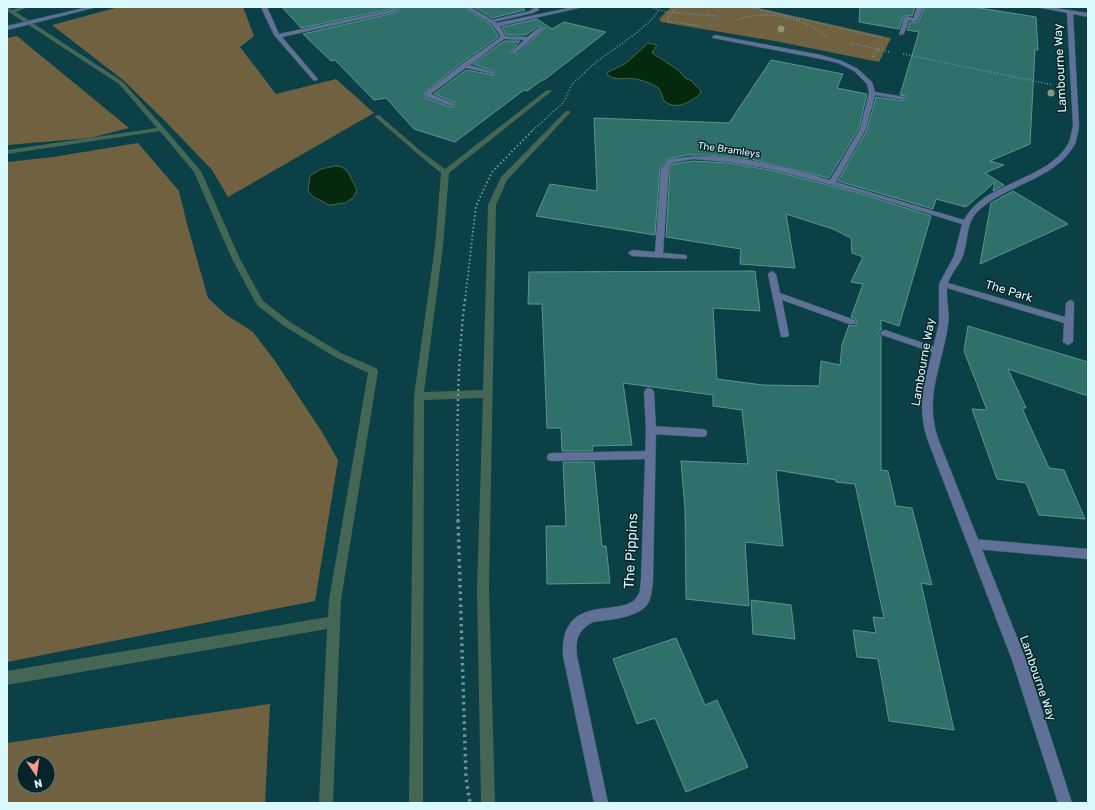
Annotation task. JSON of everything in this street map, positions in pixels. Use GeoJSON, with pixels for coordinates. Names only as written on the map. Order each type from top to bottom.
{"type":"FeatureCollection","features":[{"type":"Feature","properties":{"kind":"street"},"geometry":{"type":"LineString","coordinates":[[7,28],[94,7]]}},
{"type":"Feature","properties":{"kind":"street"},"geometry":{"type":"LineString","coordinates":[[264,7],[278,36],[315,79]]}},
{"type":"Feature","properties":{"kind":"street"},"geometry":{"type":"LineString","coordinates":[[468,7],[496,25],[503,33],[502,38]]}},
{"type":"Feature","properties":{"kind":"street"},"geometry":{"type":"LineString","coordinates":[[490,21],[531,12],[536,10],[535,7]]}},
{"type":"Feature","properties":{"kind":"street"},"geometry":{"type":"LineString","coordinates":[[496,25],[580,7]]}},
{"type":"Feature","properties":{"kind":"street"},"geometry":{"type":"LineString","coordinates":[[901,34],[907,18],[916,20],[920,7]]}},
{"type":"Feature","properties":{"kind":"street"},"geometry":{"type":"LineString","coordinates":[[1038,7],[1088,15]]}},
{"type":"Feature","properties":{"kind":"street"},"geometry":{"type":"LineString","coordinates":[[362,10],[368,16]]}},
{"type":"Feature","properties":{"kind":"street"},"geometry":{"type":"LineString","coordinates":[[278,36],[395,10]]}},
{"type":"Feature","properties":{"kind":"street","name":"Lambourne Way"},"geometry":{"type":"LineString","coordinates":[[1065,803],[1019,660],[930,430],[927,402],[944,322],[942,296],[943,284],[949,270],[960,253],[967,223],[974,210],[986,201],[1056,162],[1066,153],[1073,142],[1076,132],[1070,12]]}},
{"type":"Feature","properties":{"kind":"street"},"geometry":{"type":"LineString","coordinates":[[514,52],[541,28]]}},
{"type":"Feature","properties":{"kind":"street"},"geometry":{"type":"LineString","coordinates":[[715,37],[840,62],[856,70],[870,82],[872,93],[863,129],[832,183]]}},
{"type":"Feature","properties":{"kind":"street"},"geometry":{"type":"LineString","coordinates":[[451,104],[430,96],[428,92],[502,38],[529,39]]}},
{"type":"Feature","properties":{"kind":"street"},"geometry":{"type":"LineString","coordinates":[[464,65],[491,73]]}},
{"type":"Feature","properties":{"kind":"street"},"geometry":{"type":"LineString","coordinates":[[872,93],[903,98]]}},
{"type":"Feature","properties":{"kind":"street","name":"The Bramleys"},"geometry":{"type":"LineString","coordinates":[[659,255],[665,169],[668,163],[672,160],[692,156],[732,160],[832,183],[967,223]]}},
{"type":"Feature","properties":{"kind":"street"},"geometry":{"type":"LineString","coordinates":[[632,253],[683,257]]}},
{"type":"Feature","properties":{"kind":"street"},"geometry":{"type":"LineString","coordinates":[[772,274],[784,335]]}},
{"type":"Feature","properties":{"kind":"street","name":"The Park"},"geometry":{"type":"LineString","coordinates":[[943,284],[1069,321]]}},
{"type":"Feature","properties":{"kind":"street"},"geometry":{"type":"LineString","coordinates":[[776,295],[852,322]]}},
{"type":"Feature","properties":{"kind":"street"},"geometry":{"type":"LineString","coordinates":[[1068,342],[1070,303]]}},
{"type":"Feature","properties":{"kind":"street"},"geometry":{"type":"LineString","coordinates":[[885,333],[938,351]]}},
{"type":"Feature","properties":{"kind":"street","name":"The Pippins"},"geometry":{"type":"LineString","coordinates":[[601,803],[570,656],[569,639],[578,624],[586,618],[633,608],[644,598],[647,580],[651,430],[649,392]]}},
{"type":"Feature","properties":{"kind":"street"},"geometry":{"type":"LineString","coordinates":[[651,430],[702,433]]}},
{"type":"Feature","properties":{"kind":"street"},"geometry":{"type":"LineString","coordinates":[[552,457],[650,455]]}},
{"type":"Feature","properties":{"kind":"street"},"geometry":{"type":"LineString","coordinates":[[974,544],[1088,554]]}},
{"type":"Feature","properties":{"kind":"path"},"geometry":{"type":"LineString","coordinates":[[650,7],[658,11],[720,17]]}},
{"type":"Feature","properties":{"kind":"path"},"geometry":{"type":"LineString","coordinates":[[749,7],[882,38],[884,40],[875,56],[872,57]]}},
{"type":"Feature","properties":{"kind":"path"},"geometry":{"type":"LineString","coordinates":[[470,803],[466,778],[460,607],[457,439],[461,331],[476,206],[492,172],[518,144],[564,102],[572,84],[596,62],[634,34],[658,11]]}},
{"type":"Feature","properties":{"kind":"path"},"geometry":{"type":"LineString","coordinates":[[737,24],[735,21],[744,17],[760,16],[782,18],[812,26],[828,38]]}},
{"type":"Feature","properties":{"kind":"path"},"geometry":{"type":"LineString","coordinates":[[850,43],[894,52]]}},
{"type":"Feature","properties":{"kind":"path"},"geometry":{"type":"LineString","coordinates":[[902,54],[1074,90]]}},
{"type":"Feature","properties":{"kind":"shaded area"},"geometry":{"type":"Polygon","coordinates":[[[119,7],[243,7],[254,36],[240,47],[276,94],[336,79],[374,113],[228,197],[212,170],[165,121],[123,80],[52,25],[119,7]]]}},
{"type":"Feature","properties":{"kind":"shaded area"},"geometry":{"type":"Polygon","coordinates":[[[671,7],[754,7],[891,38],[879,62],[775,41],[661,22],[659,19],[671,7]]]}},
{"type":"Feature","properties":{"kind":"shaded area"},"geometry":{"type":"Polygon","coordinates":[[[17,36],[129,128],[90,138],[7,145],[7,38],[17,36]]]}},
{"type":"Feature","properties":{"kind":"shaded area"},"geometry":{"type":"Polygon","coordinates":[[[648,43],[657,45],[652,53],[675,68],[685,78],[692,81],[700,89],[701,93],[688,102],[673,105],[664,101],[660,90],[651,84],[635,79],[617,79],[607,74],[608,72],[625,64],[648,43]]]}},
{"type":"Feature","properties":{"kind":"shaded area"},"geometry":{"type":"Polygon","coordinates":[[[138,143],[179,191],[208,298],[225,314],[253,332],[275,361],[322,432],[338,460],[315,601],[7,662],[7,162],[53,157],[138,143]]]}},
{"type":"Feature","properties":{"kind":"shaded area"},"geometry":{"type":"Polygon","coordinates":[[[335,166],[342,167],[348,172],[357,190],[353,198],[345,203],[329,205],[312,196],[308,191],[310,176],[321,169],[335,166]]]}},
{"type":"Feature","properties":{"kind":"shaded area"},"geometry":{"type":"Polygon","coordinates":[[[270,704],[265,803],[7,803],[7,743],[270,704]]]}},
{"type":"Feature","properties":{"kind":"building"},"geometry":{"type":"Polygon","coordinates":[[[282,7],[463,7],[490,24],[498,35],[497,38],[461,63],[424,93],[426,98],[450,107],[454,106],[454,102],[434,94],[466,70],[494,75],[493,71],[473,64],[504,41],[520,41],[510,52],[517,54],[545,28],[538,26],[526,35],[506,35],[502,27],[537,19],[552,29],[564,22],[606,32],[544,80],[527,91],[524,90],[455,142],[414,129],[386,98],[374,100],[335,60],[331,61],[303,34],[398,12],[399,10],[395,8],[301,28],[282,7]]]}},
{"type":"Feature","properties":{"kind":"building"},"geometry":{"type":"Polygon","coordinates":[[[474,7],[521,7],[525,10],[492,18],[474,7]]]}},
{"type":"Feature","properties":{"kind":"building"},"geometry":{"type":"Polygon","coordinates":[[[860,7],[915,7],[912,16],[907,15],[903,17],[899,29],[859,22],[860,7]]]}},
{"type":"Feature","properties":{"kind":"building"},"geometry":{"type":"Polygon","coordinates":[[[924,7],[973,7],[1036,17],[1038,50],[1035,50],[1030,144],[990,161],[1004,165],[985,173],[1004,185],[993,191],[995,182],[966,207],[936,199],[933,209],[838,181],[867,130],[876,97],[903,101],[906,99],[906,96],[900,95],[919,32],[907,30],[910,22],[916,23],[919,21],[924,7]]]}},
{"type":"Feature","properties":{"kind":"building"},"geometry":{"type":"Polygon","coordinates":[[[771,60],[843,74],[837,88],[867,94],[859,128],[829,178],[750,159],[707,155],[687,155],[668,159],[660,168],[655,235],[536,216],[550,184],[597,191],[594,118],[729,123],[771,60]]]}},
{"type":"Feature","properties":{"kind":"building"},"geometry":{"type":"Polygon","coordinates":[[[693,161],[728,163],[770,170],[859,193],[931,216],[899,326],[881,320],[881,330],[878,333],[881,336],[881,470],[888,471],[896,506],[912,508],[932,585],[921,583],[954,730],[889,721],[878,659],[857,657],[853,630],[876,633],[873,617],[884,618],[855,484],[836,482],[836,480],[776,470],[783,546],[745,542],[749,606],[686,599],[685,509],[681,461],[748,464],[742,410],[713,406],[713,395],[623,383],[632,445],[592,446],[593,451],[562,451],[561,428],[547,428],[542,304],[528,304],[529,272],[755,271],[760,311],[713,308],[717,379],[763,385],[819,386],[821,361],[840,365],[842,345],[849,325],[855,326],[857,323],[856,319],[851,317],[863,284],[851,282],[863,257],[852,253],[851,238],[833,229],[786,214],[795,268],[740,264],[741,249],[666,237],[670,169],[673,164],[693,161]]]}},
{"type":"Feature","properties":{"kind":"building"},"geometry":{"type":"Polygon","coordinates":[[[1013,191],[1068,224],[980,264],[991,203],[1013,191]]]}},
{"type":"Feature","properties":{"kind":"building"},"geometry":{"type":"Polygon","coordinates":[[[968,326],[1088,362],[1088,396],[1008,369],[1026,408],[1022,408],[1049,468],[1064,470],[1085,519],[1039,515],[1026,483],[997,479],[972,409],[987,410],[964,351],[968,326]]]}},
{"type":"Feature","properties":{"kind":"building"},"geometry":{"type":"Polygon","coordinates":[[[563,462],[594,462],[602,546],[606,546],[610,583],[547,584],[546,526],[566,526],[563,462]]]}},
{"type":"Feature","properties":{"kind":"building"},"geometry":{"type":"Polygon","coordinates":[[[751,600],[791,605],[795,639],[753,634],[751,600]]]}},
{"type":"Feature","properties":{"kind":"building"},"geometry":{"type":"Polygon","coordinates":[[[676,638],[705,705],[717,700],[748,767],[686,792],[655,718],[637,724],[613,659],[676,638]]]}},
{"type":"Feature","properties":{"kind":"waterway"},"geometry":{"type":"LineString","coordinates":[[12,12],[26,7]]}},
{"type":"Feature","properties":{"kind":"waterway"},"geometry":{"type":"LineString","coordinates":[[7,9],[121,83],[162,129]]}},
{"type":"Feature","properties":{"kind":"waterway"},"geometry":{"type":"LineString","coordinates":[[445,172],[549,91]]}},
{"type":"Feature","properties":{"kind":"waterway"},"geometry":{"type":"LineString","coordinates":[[488,394],[492,205],[504,179],[568,112]]}},
{"type":"Feature","properties":{"kind":"waterway"},"geometry":{"type":"LineString","coordinates":[[377,116],[421,154],[445,172]]}},
{"type":"Feature","properties":{"kind":"waterway"},"geometry":{"type":"LineString","coordinates":[[7,152],[162,129]]}},
{"type":"Feature","properties":{"kind":"waterway"},"geometry":{"type":"LineString","coordinates":[[162,129],[197,171],[236,259],[260,303],[287,324],[338,355],[373,371],[335,600],[326,803]]}},
{"type":"Feature","properties":{"kind":"waterway"},"geometry":{"type":"LineString","coordinates":[[419,396],[439,246],[445,172]]}},
{"type":"Feature","properties":{"kind":"waterway"},"geometry":{"type":"LineString","coordinates":[[419,396],[488,394]]}},
{"type":"Feature","properties":{"kind":"waterway"},"geometry":{"type":"LineString","coordinates":[[488,394],[483,589],[488,803]]}},
{"type":"Feature","properties":{"kind":"waterway"},"geometry":{"type":"LineString","coordinates":[[416,803],[419,396]]}},
{"type":"Feature","properties":{"kind":"waterway"},"geometry":{"type":"LineString","coordinates":[[7,678],[334,622]]}}]}
